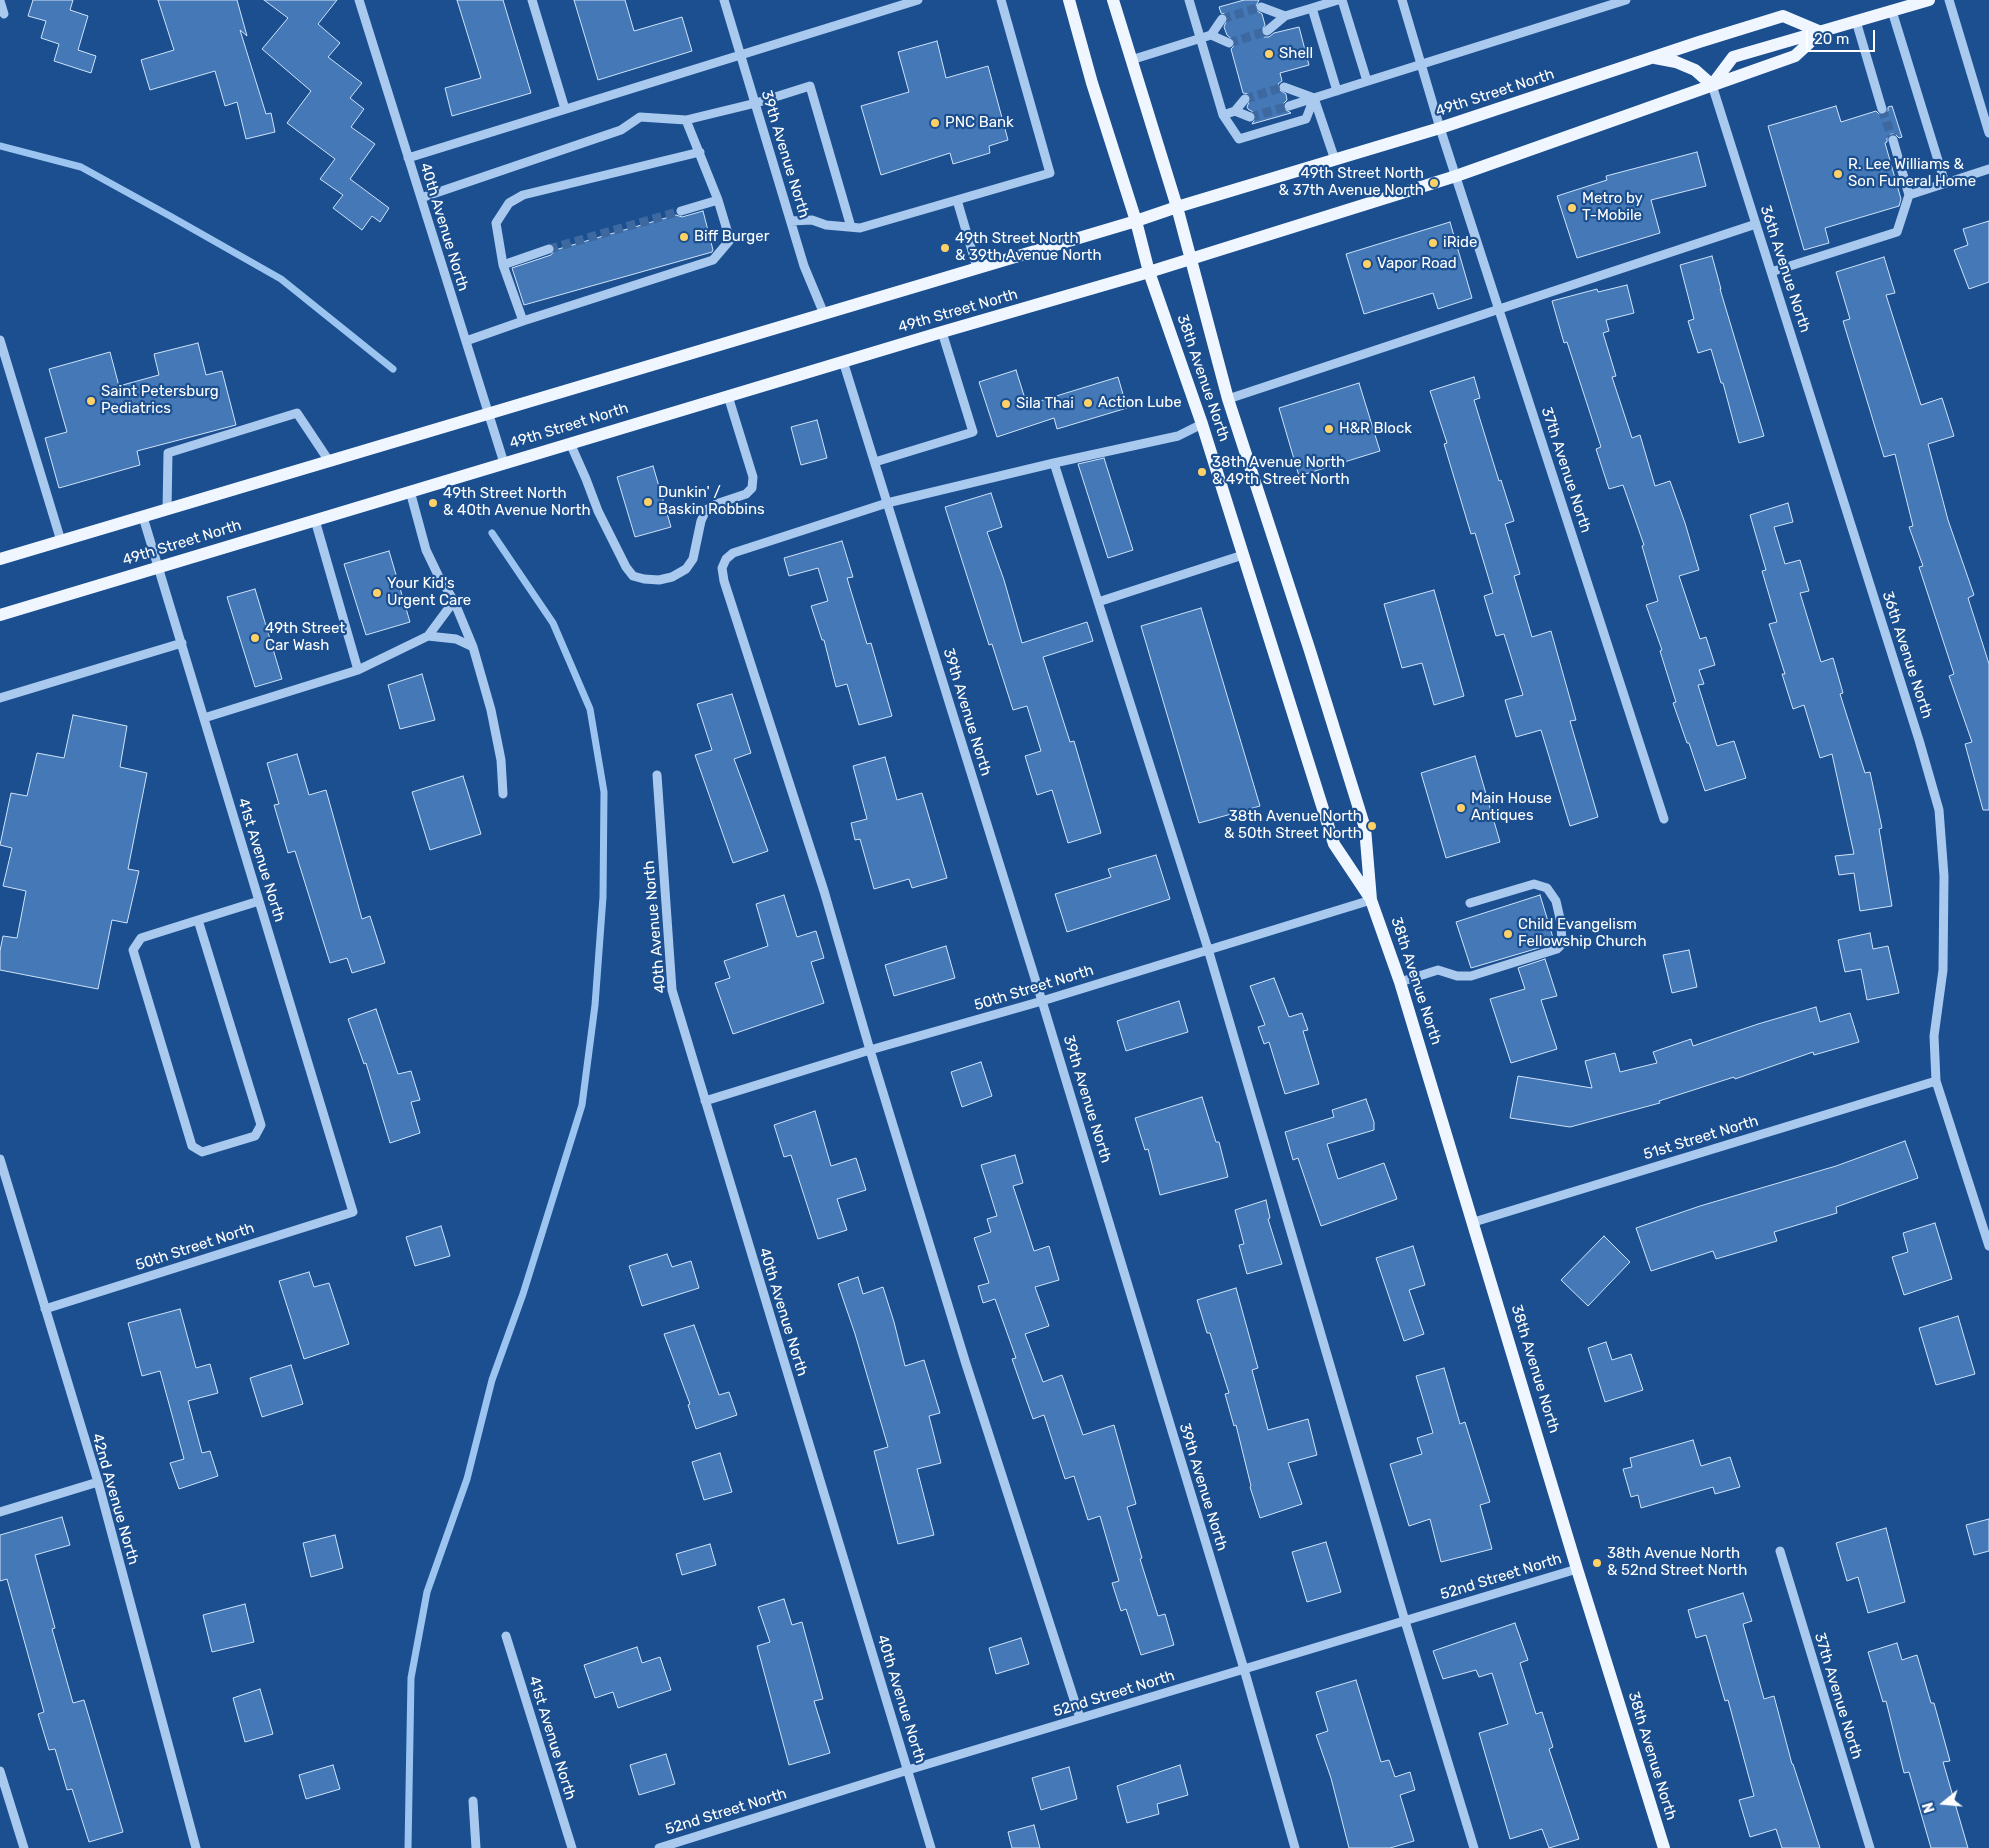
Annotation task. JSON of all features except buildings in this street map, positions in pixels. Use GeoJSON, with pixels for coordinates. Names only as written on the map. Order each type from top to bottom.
{"type":"FeatureCollection","features":[{"type":"Feature","properties":{"kind":"main road","name":"38th Avenue North"},"geometry":{"type":"LineString","coordinates":[[1069,0],[1092,82],[1136,221],[1149,272],[1202,424],[1334,844],[1372,900]]}},
{"type":"Feature","properties":{"kind":"main road","name":"38th Avenue North"},"geometry":{"type":"LineString","coordinates":[[1112,0],[1177,207],[1228,399],[1365,828],[1372,900],[1400,982],[1474,1222],[1577,1569],[1664,1848]]}},
{"type":"Feature","properties":{"kind":"main road"},"geometry":{"type":"LineString","coordinates":[[1712,85],[1733,57],[1929,0]]}},
{"type":"Feature","properties":{"kind":"main road","name":"49th Street North"},"geometry":{"type":"LineString","coordinates":[[1136,221],[1440,128],[1783,16],[1821,32]]}},
{"type":"Feature","properties":{"kind":"main road"},"geometry":{"type":"LineString","coordinates":[[1190,258],[1456,176],[1795,56],[1821,32]]}},
{"type":"Feature","properties":{"kind":"main road"},"geometry":{"type":"LineString","coordinates":[[1652,58],[1676,62],[1695,70],[1712,85]]}},
{"type":"Feature","properties":{"kind":"main road"},"geometry":{"type":"LineString","coordinates":[[0,559],[1136,221]]}},
{"type":"Feature","properties":{"kind":"main road","name":"49th Street North"},"geometry":{"type":"LineString","coordinates":[[0,615],[843,361],[1149,272],[1190,258]]}},
{"type":"Feature","properties":{"kind":"street","name":"40th Avenue North"},"geometry":{"type":"LineString","coordinates":[[359,0],[504,463]]}},
{"type":"Feature","properties":{"kind":"street"},"geometry":{"type":"LineString","coordinates":[[532,0],[565,109]]}},
{"type":"Feature","properties":{"kind":"street","name":"39th Avenue North"},"geometry":{"type":"LineString","coordinates":[[724,0],[804,266],[824,314]]}},
{"type":"Feature","properties":{"kind":"street"},"geometry":{"type":"LineString","coordinates":[[408,158],[918,0]]}},
{"type":"Feature","properties":{"kind":"street"},"geometry":{"type":"LineString","coordinates":[[791,221],[812,220],[826,225],[860,228],[1050,173],[1001,0]]}},
{"type":"Feature","properties":{"kind":"street"},"geometry":{"type":"LineString","coordinates":[[1189,0],[1223,115],[1239,140],[1306,119],[1314,98]]}},
{"type":"Feature","properties":{"kind":"street"},"geometry":{"type":"LineString","coordinates":[[1266,31],[1286,16],[1338,0]]}},
{"type":"Feature","properties":{"kind":"street"},"geometry":{"type":"LineString","coordinates":[[1342,0],[1367,81]]}},
{"type":"Feature","properties":{"kind":"street","name":"37th Avenue North"},"geometry":{"type":"LineString","coordinates":[[1402,0],[1440,128],[1664,819]]}},
{"type":"Feature","properties":{"kind":"street"},"geometry":{"type":"LineString","coordinates":[[1289,106],[1626,0]]}},
{"type":"Feature","properties":{"kind":"street"},"geometry":{"type":"LineString","coordinates":[[1950,0],[1989,134]]}},
{"type":"Feature","properties":{"kind":"street"},"geometry":{"type":"LineString","coordinates":[[0,1],[4,14]]}},
{"type":"Feature","properties":{"kind":"street"},"geometry":{"type":"LineString","coordinates":[[1261,7],[1286,16]]}},
{"type":"Feature","properties":{"kind":"street"},"geometry":{"type":"LineString","coordinates":[[1312,8],[1337,91]]}},
{"type":"Feature","properties":{"kind":"street"},"geometry":{"type":"LineString","coordinates":[[1892,11],[1945,183]]}},
{"type":"Feature","properties":{"kind":"street"},"geometry":{"type":"LineString","coordinates":[[1211,35],[1222,19]]}},
{"type":"Feature","properties":{"kind":"street"},"geometry":{"type":"LineString","coordinates":[[1856,22],[1882,109]]}},
{"type":"Feature","properties":{"kind":"street"},"geometry":{"type":"LineString","coordinates":[[1131,60],[1211,35],[1229,42]]}},
{"type":"Feature","properties":{"kind":"street","name":"36th Avenue North"},"geometry":{"type":"LineString","coordinates":[[1712,85],[1920,740],[1939,810],[1944,876],[1944,970],[1934,1036],[1936,1081],[1989,1246]]}},
{"type":"Feature","properties":{"kind":"street"},"geometry":{"type":"LineString","coordinates":[[421,198],[621,130],[640,117],[686,120],[756,103],[810,86],[851,227]]}},
{"type":"Feature","properties":{"kind":"street"},"geometry":{"type":"LineString","coordinates":[[1284,87],[1314,98]]}},
{"type":"Feature","properties":{"kind":"street"},"geometry":{"type":"LineString","coordinates":[[1314,98],[1335,160]]}},
{"type":"Feature","properties":{"kind":"street"},"geometry":{"type":"LineString","coordinates":[[1223,115],[1235,111],[1244,99]]}},
{"type":"Feature","properties":{"kind":"street"},"geometry":{"type":"LineString","coordinates":[[1235,111],[1250,117]]}},
{"type":"Feature","properties":{"kind":"street"},"geometry":{"type":"LineString","coordinates":[[466,342],[523,321],[713,260],[730,240],[718,200],[686,120]]}},
{"type":"Feature","properties":{"kind":"street"},"geometry":{"type":"LineString","coordinates":[[1771,272],[1897,232],[1909,195],[1893,140]]}},
{"type":"Feature","properties":{"kind":"street"},"geometry":{"type":"LineString","coordinates":[[523,321],[503,265],[496,223],[509,203],[523,195],[700,152]]}},
{"type":"Feature","properties":{"kind":"street"},"geometry":{"type":"LineString","coordinates":[[1909,195],[1989,169]]}},
{"type":"Feature","properties":{"kind":"street"},"geometry":{"type":"LineString","coordinates":[[681,211],[718,200]]}},
{"type":"Feature","properties":{"kind":"street"},"geometry":{"type":"LineString","coordinates":[[957,200],[977,268]]}},
{"type":"Feature","properties":{"kind":"street"},"geometry":{"type":"LineString","coordinates":[[1228,399],[1756,224]]}},
{"type":"Feature","properties":{"kind":"street"},"geometry":{"type":"LineString","coordinates":[[503,265],[549,249]]}},
{"type":"Feature","properties":{"kind":"street"},"geometry":{"type":"LineString","coordinates":[[874,462],[973,432],[942,332]]}},
{"type":"Feature","properties":{"kind":"street"},"geometry":{"type":"LineString","coordinates":[[0,340],[61,541]]}},
{"type":"Feature","properties":{"kind":"street","name":"39th Avenue North"},"geometry":{"type":"LineString","coordinates":[[843,361],[1042,1001],[1244,1669],[1295,1848]]}},
{"type":"Feature","properties":{"kind":"street"},"geometry":{"type":"LineString","coordinates":[[570,443],[598,511],[626,567],[633,576],[644,580],[659,580],[686,569],[693,559],[701,521],[706,510],[716,504],[746,494],[752,488],[753,477],[728,396]]}},
{"type":"Feature","properties":{"kind":"street"},"geometry":{"type":"LineString","coordinates":[[166,510],[168,453],[297,413],[329,461]]}},
{"type":"Feature","properties":{"kind":"street"},"geometry":{"type":"LineString","coordinates":[[1080,1718],[966,1364],[870,1050],[824,891],[724,581],[722,568],[726,560],[733,553],[887,502],[1178,436],[1202,424]]}},
{"type":"Feature","properties":{"kind":"street"},"geometry":{"type":"LineString","coordinates":[[1054,463],[1208,949],[1405,1621],[1474,1848]]}},
{"type":"Feature","properties":{"kind":"street"},"geometry":{"type":"LineString","coordinates":[[410,492],[426,550],[438,575],[454,600],[473,647],[491,710],[501,760],[503,794]]}},
{"type":"Feature","properties":{"kind":"street","name":"41st Avenue North"},"geometry":{"type":"LineString","coordinates":[[143,516],[353,1212]]}},
{"type":"Feature","properties":{"kind":"street"},"geometry":{"type":"LineString","coordinates":[[315,520],[358,670]]}},
{"type":"Feature","properties":{"kind":"street"},"geometry":{"type":"LineString","coordinates":[[1098,602],[1243,555]]}},
{"type":"Feature","properties":{"kind":"street"},"geometry":{"type":"LineString","coordinates":[[204,718],[358,670],[428,636],[454,600]]}},
{"type":"Feature","properties":{"kind":"street"},"geometry":{"type":"LineString","coordinates":[[428,636],[456,639],[473,647]]}},
{"type":"Feature","properties":{"kind":"street"},"geometry":{"type":"LineString","coordinates":[[0,698],[182,643]]}},
{"type":"Feature","properties":{"kind":"street","name":"40th Avenue North"},"geometry":{"type":"LineString","coordinates":[[658,775],[672,990],[931,1848]]}},
{"type":"Feature","properties":{"kind":"street"},"geometry":{"type":"LineString","coordinates":[[1400,982],[1438,970],[1457,976],[1471,976],[1557,949],[1562,944],[1561,922],[1556,901],[1547,888],[1534,884],[1470,903]]}},
{"type":"Feature","properties":{"kind":"street","name":"50th Street North"},"geometry":{"type":"LineString","coordinates":[[705,1101],[1372,900]]}},
{"type":"Feature","properties":{"kind":"street"},"geometry":{"type":"LineString","coordinates":[[198,920],[261,1125],[256,1136],[202,1152],[192,1146],[133,950],[140,938],[259,901]]}},
{"type":"Feature","properties":{"kind":"street","name":"51st Street North"},"geometry":{"type":"LineString","coordinates":[[1474,1222],[1936,1081]]}},
{"type":"Feature","properties":{"kind":"street","name":"42nd Avenue North"},"geometry":{"type":"LineString","coordinates":[[0,1159],[98,1482],[196,1848]]}},
{"type":"Feature","properties":{"kind":"street","name":"50th Street North"},"geometry":{"type":"LineString","coordinates":[[46,1309],[353,1212]]}},
{"type":"Feature","properties":{"kind":"street"},"geometry":{"type":"LineString","coordinates":[[0,1512],[98,1482]]}},
{"type":"Feature","properties":{"kind":"street","name":"37th Avenue North"},"geometry":{"type":"LineString","coordinates":[[1780,1551],[1870,1848]]}},
{"type":"Feature","properties":{"kind":"street","name":"52nd Street North"},"geometry":{"type":"LineString","coordinates":[[659,1848],[908,1770],[1577,1569]]}},
{"type":"Feature","properties":{"kind":"street","name":"41st Avenue North"},"geometry":{"type":"LineString","coordinates":[[506,1636],[572,1848]]}},
{"type":"Feature","properties":{"kind":"street"},"geometry":{"type":"LineString","coordinates":[[0,1771],[24,1848]]}},
{"type":"Feature","properties":{"kind":"street"},"geometry":{"type":"LineString","coordinates":[[473,1800],[476,1848]]}},
{"type":"Feature","properties":{"kind":"waterway"},"geometry":{"type":"LineString","coordinates":[[0,146],[81,167],[170,216],[281,279],[393,369]]}},
{"type":"Feature","properties":{"kind":"waterway"},"geometry":{"type":"LineString","coordinates":[[408,1848],[411,1678],[427,1592],[467,1479],[492,1380],[523,1294],[582,1105],[595,1005],[603,897],[604,792],[590,709],[553,623],[492,533]]}},
{"type":"Feature","properties":{"kind":"tunnel"},"geometry":{"type":"LineString","coordinates":[[1222,19],[1261,7]]}},
{"type":"Feature","properties":{"kind":"tunnel"},"geometry":{"type":"LineString","coordinates":[[1229,43],[1267,31]]}},
{"type":"Feature","properties":{"kind":"tunnel"},"geometry":{"type":"LineString","coordinates":[[1245,99],[1284,87]]}},
{"type":"Feature","properties":{"kind":"tunnel"},"geometry":{"type":"LineString","coordinates":[[1250,117],[1289,106]]}},
{"type":"Feature","properties":{"kind":"tunnel"},"geometry":{"type":"LineString","coordinates":[[1882,109],[1893,140]]}},
{"type":"Feature","properties":{"kind":"tunnel"},"geometry":{"type":"LineString","coordinates":[[549,249],[681,211]]}},
{"type":"Feature","properties":{"kind":"place","name":"Shell"},"geometry":{"type":"Point","coordinates":[1269,54]}},
{"type":"Feature","properties":{"kind":"place","name":"PNC Bank"},"geometry":{"type":"Point","coordinates":[935,123]}},
{"type":"Feature","properties":{"kind":"place","name":"R. Lee Williams & Son Funeral Home"},"geometry":{"type":"Point","coordinates":[1838,174]}},
{"type":"Feature","properties":{"kind":"place","name":"49th Street North & 37th Avenue North"},"geometry":{"type":"Point","coordinates":[1434,183]}},
{"type":"Feature","properties":{"kind":"place","name":"Metro by T-Mobile"},"geometry":{"type":"Point","coordinates":[1572,208]}},
{"type":"Feature","properties":{"kind":"place","name":"Biff Burger"},"geometry":{"type":"Point","coordinates":[684,237]}},
{"type":"Feature","properties":{"kind":"place","name":"iRide"},"geometry":{"type":"Point","coordinates":[1433,243]}},
{"type":"Feature","properties":{"kind":"place","name":"49th Street North & 39th Avenue North"},"geometry":{"type":"Point","coordinates":[945,248]}},
{"type":"Feature","properties":{"kind":"place","name":"Vapor Road"},"geometry":{"type":"Point","coordinates":[1367,264]}},
{"type":"Feature","properties":{"kind":"place","name":"Saint Petersburg Pediatrics"},"geometry":{"type":"Point","coordinates":[91,401]}},
{"type":"Feature","properties":{"kind":"place","name":"Action Lube"},"geometry":{"type":"Point","coordinates":[1088,403]}},
{"type":"Feature","properties":{"kind":"place","name":"Sila Thai"},"geometry":{"type":"Point","coordinates":[1006,404]}},
{"type":"Feature","properties":{"kind":"place","name":"H&R Block"},"geometry":{"type":"Point","coordinates":[1329,429]}},
{"type":"Feature","properties":{"kind":"place","name":"38th Avenue North & 49th Street North"},"geometry":{"type":"Point","coordinates":[1202,472]}},
{"type":"Feature","properties":{"kind":"place","name":"Dunkin' / Baskin Robbins"},"geometry":{"type":"Point","coordinates":[648,502]}},
{"type":"Feature","properties":{"kind":"place","name":"49th Street North & 40th Avenue North"},"geometry":{"type":"Point","coordinates":[433,503]}},
{"type":"Feature","properties":{"kind":"place","name":"Your Kid's Urgent Care"},"geometry":{"type":"Point","coordinates":[377,593]}},
{"type":"Feature","properties":{"kind":"place","name":"49th Street Car Wash"},"geometry":{"type":"Point","coordinates":[255,638]}},
{"type":"Feature","properties":{"kind":"place","name":"Main House Antiques"},"geometry":{"type":"Point","coordinates":[1461,808]}},
{"type":"Feature","properties":{"kind":"place","name":"38th Avenue North & 50th Street North"},"geometry":{"type":"Point","coordinates":[1372,826]}},
{"type":"Feature","properties":{"kind":"place","name":"Child Evangelism Fellowship Church"},"geometry":{"type":"Point","coordinates":[1508,934]}},
{"type":"Feature","properties":{"kind":"place","name":"38th Avenue North & 52nd Street North"},"geometry":{"type":"Point","coordinates":[1597,1563]}}]}
